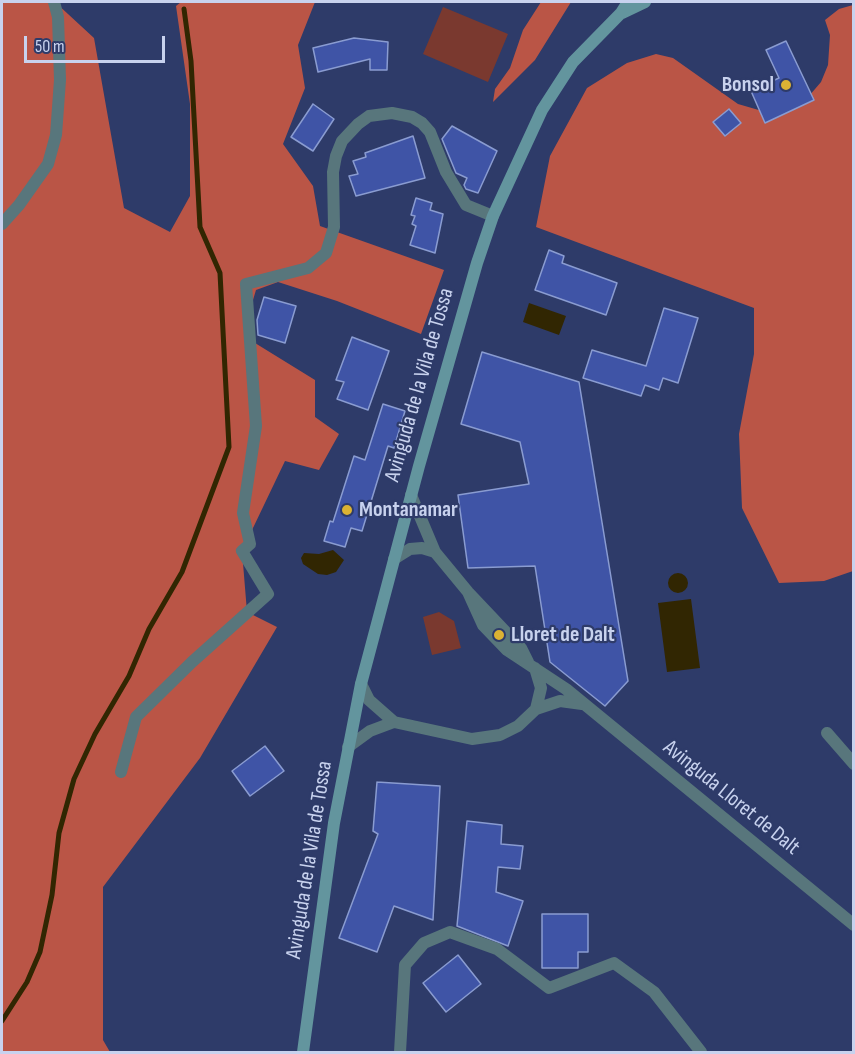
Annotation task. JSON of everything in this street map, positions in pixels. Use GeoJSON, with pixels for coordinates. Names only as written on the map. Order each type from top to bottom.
{"type":"FeatureCollection","features":[{"type":"Feature","properties":{"kind":"main road","name":"Avinguda de la Vila de Tossa"},"geometry":{"type":"LineString","coordinates":[[303,1053],[334,823],[361,684],[411,495],[477,263],[493,216],[525,142],[557,83],[583,50],[621,13],[628,2]]}},
{"type":"Feature","properties":{"kind":"main road","name":"Avinguda de la Vila de Tossa"},"geometry":{"type":"LineString","coordinates":[[621,13],[645,2]]}},
{"type":"Feature","properties":{"kind":"street"},"geometry":{"type":"LineString","coordinates":[[2,224],[19,205],[48,164],[56,135],[60,80],[58,17],[54,2]]}},
{"type":"Feature","properties":{"kind":"street"},"geometry":{"type":"LineString","coordinates":[[121,772],[136,717],[267,594],[242,551],[250,544],[243,513],[256,426],[246,284],[308,268],[326,253],[334,227],[333,172],[336,156],[342,141],[369,116],[393,113],[412,117],[422,123],[430,132],[446,172],[466,205],[493,216]]}},
{"type":"Feature","properties":{"kind":"street","name":"Avinguda Lloret de Dalt"},"geometry":{"type":"LineString","coordinates":[[411,495],[435,552],[468,592],[521,648],[532,665],[541,688],[536,709]]}},
{"type":"Feature","properties":{"kind":"street"},"geometry":{"type":"LineString","coordinates":[[394,558],[410,549],[422,548],[435,552]]}},
{"type":"Feature","properties":{"kind":"street","name":"Avinguda Lloret de Dalt"},"geometry":{"type":"LineString","coordinates":[[532,665],[558,682],[854,926]]}},
{"type":"Feature","properties":{"kind":"street"},"geometry":{"type":"LineString","coordinates":[[361,684],[375,707],[394,722],[459,737],[486,739],[518,726],[536,709],[560,701],[582,704]]}},
{"type":"Feature","properties":{"kind":"street"},"geometry":{"type":"LineString","coordinates":[[348,747],[370,731],[394,722]]}},
{"type":"Feature","properties":{"kind":"street"},"geometry":{"type":"LineString","coordinates":[[826,733],[854,764]]}},
{"type":"Feature","properties":{"kind":"street"},"geometry":{"type":"LineString","coordinates":[[400,1053],[405,965],[424,943],[450,932],[497,949],[549,988],[614,963],[654,992],[701,1053]]}},
{"type":"Feature","properties":{"kind":"shaded area"},"geometry":{"type":"Polygon","coordinates":[[[2,2],[55,2],[94,38],[124,208],[170,232],[190,196],[190,104],[176,6],[181,2],[315,2],[298,45],[305,88],[283,144],[313,186],[320,226],[444,270],[421,334],[337,301],[278,282],[256,290],[244,330],[255,343],[315,380],[315,417],[339,434],[319,470],[285,461],[242,551],[247,612],[277,627],[200,758],[103,887],[103,1040],[110,1052],[2,1052],[2,2]]]}},
{"type":"Feature","properties":{"kind":"shaded area"},"geometry":{"type":"Polygon","coordinates":[[[541,2],[571,2],[535,60],[493,102],[495,89],[510,68],[523,30],[541,2]]]}},
{"type":"Feature","properties":{"kind":"shaded area"},"geometry":{"type":"Polygon","coordinates":[[[853,5],[853,571],[824,581],[779,583],[742,508],[739,434],[754,354],[754,308],[536,227],[550,156],[587,88],[627,63],[656,54],[673,58],[738,104],[769,113],[809,96],[821,82],[828,65],[830,35],[825,20],[839,9],[853,5]]]}},
{"type":"Feature","properties":{"kind":"shaded area"},"geometry":{"type":"Polygon","coordinates":[[[443,7],[508,34],[488,82],[423,54],[443,7]]]}},
{"type":"Feature","properties":{"kind":"shaded area"},"geometry":{"type":"Polygon","coordinates":[[[529,303],[566,316],[559,335],[523,322],[529,303]]]}},
{"type":"Feature","properties":{"kind":"shaded area"},"geometry":{"type":"Polygon","coordinates":[[[333,550],[344,560],[336,572],[327,575],[318,574],[303,564],[301,558],[304,553],[319,554],[333,550]]]}},
{"type":"Feature","properties":{"kind":"shaded area"},"geometry":{"type":"Polygon","coordinates":[[[674,573],[682,573],[688,579],[688,587],[682,593],[674,593],[668,587],[668,579],[674,573]]]}},
{"type":"Feature","properties":{"kind":"shaded area"},"geometry":{"type":"Polygon","coordinates":[[[691,599],[700,668],[667,672],[658,603],[691,599]]]}},
{"type":"Feature","properties":{"kind":"shaded area"},"geometry":{"type":"Polygon","coordinates":[[[439,612],[454,621],[461,648],[432,655],[423,617],[439,612]]]}},
{"type":"Feature","properties":{"kind":"building"},"geometry":{"type":"Polygon","coordinates":[[[354,38],[388,42],[387,70],[370,70],[370,59],[318,72],[313,48],[354,38]]]}},
{"type":"Feature","properties":{"kind":"building","name":"Bonsol"},"geometry":{"type":"Polygon","coordinates":[[[786,41],[814,100],[765,123],[751,91],[779,78],[766,50],[786,41]]]}},
{"type":"Feature","properties":{"kind":"building"},"geometry":{"type":"Polygon","coordinates":[[[313,104],[334,119],[313,151],[291,137],[313,104]]]}},
{"type":"Feature","properties":{"kind":"building"},"geometry":{"type":"Polygon","coordinates":[[[729,109],[741,123],[725,136],[713,122],[729,109]]]}},
{"type":"Feature","properties":{"kind":"building"},"geometry":{"type":"Polygon","coordinates":[[[452,126],[497,151],[478,193],[466,189],[464,185],[467,178],[456,173],[442,139],[452,126]]]}},
{"type":"Feature","properties":{"kind":"building"},"geometry":{"type":"Polygon","coordinates":[[[413,136],[425,178],[356,196],[349,176],[358,174],[353,161],[366,157],[365,153],[413,136]]]}},
{"type":"Feature","properties":{"kind":"building"},"geometry":{"type":"Polygon","coordinates":[[[416,198],[432,203],[430,210],[443,214],[435,253],[410,245],[416,226],[412,224],[415,216],[411,215],[416,198]]]}},
{"type":"Feature","properties":{"kind":"building"},"geometry":{"type":"Polygon","coordinates":[[[549,250],[564,256],[562,263],[617,283],[606,315],[535,290],[549,250]]]}},
{"type":"Feature","properties":{"kind":"building"},"geometry":{"type":"Polygon","coordinates":[[[264,297],[296,306],[285,343],[258,335],[257,320],[264,297]]]}},
{"type":"Feature","properties":{"kind":"building"},"geometry":{"type":"Polygon","coordinates":[[[664,308],[698,318],[678,383],[663,378],[659,390],[645,385],[641,396],[583,378],[592,350],[646,366],[664,308]]]}},
{"type":"Feature","properties":{"kind":"building"},"geometry":{"type":"Polygon","coordinates":[[[352,337],[389,351],[368,410],[337,399],[344,382],[336,380],[352,337]]]}},
{"type":"Feature","properties":{"kind":"building"},"geometry":{"type":"Polygon","coordinates":[[[482,352],[579,382],[628,681],[605,706],[550,662],[535,566],[468,568],[458,495],[529,484],[520,442],[461,424],[482,352]]]}},
{"type":"Feature","properties":{"kind":"building"},"geometry":{"type":"Polygon","coordinates":[[[383,404],[405,411],[394,448],[388,446],[362,531],[351,528],[345,547],[324,541],[330,521],[333,522],[354,456],[365,460],[383,404]]]}},
{"type":"Feature","properties":{"kind":"building"},"geometry":{"type":"Polygon","coordinates":[[[265,746],[284,771],[250,796],[232,771],[265,746]]]}},
{"type":"Feature","properties":{"kind":"building"},"geometry":{"type":"Polygon","coordinates":[[[377,782],[440,786],[433,920],[394,906],[377,952],[339,938],[378,834],[373,831],[377,782]]]}},
{"type":"Feature","properties":{"kind":"building"},"geometry":{"type":"Polygon","coordinates":[[[467,821],[502,825],[501,844],[523,846],[520,869],[498,867],[496,892],[523,901],[508,946],[457,926],[467,821]]]}},
{"type":"Feature","properties":{"kind":"building"},"geometry":{"type":"Polygon","coordinates":[[[542,914],[588,914],[588,952],[578,952],[578,968],[542,968],[542,914]]]}},
{"type":"Feature","properties":{"kind":"building"},"geometry":{"type":"Polygon","coordinates":[[[458,955],[481,984],[446,1012],[423,983],[458,955]]]}},
{"type":"Feature","properties":{"kind":"waterway"},"geometry":{"type":"LineString","coordinates":[[2,1021],[27,982],[40,952],[52,895],[59,833],[74,779],[95,734],[129,676],[149,629],[182,572],[229,447],[220,273],[200,227],[191,61],[184,9]]}},
{"type":"Feature","properties":{"kind":"place","name":"Bonsol"},"geometry":{"type":"Point","coordinates":[786,85]}},
{"type":"Feature","properties":{"kind":"place","name":"Montanamar"},"geometry":{"type":"Point","coordinates":[347,510]}},
{"type":"Feature","properties":{"kind":"place","name":"Lloret de Dalt"},"geometry":{"type":"Point","coordinates":[499,635]}}]}
